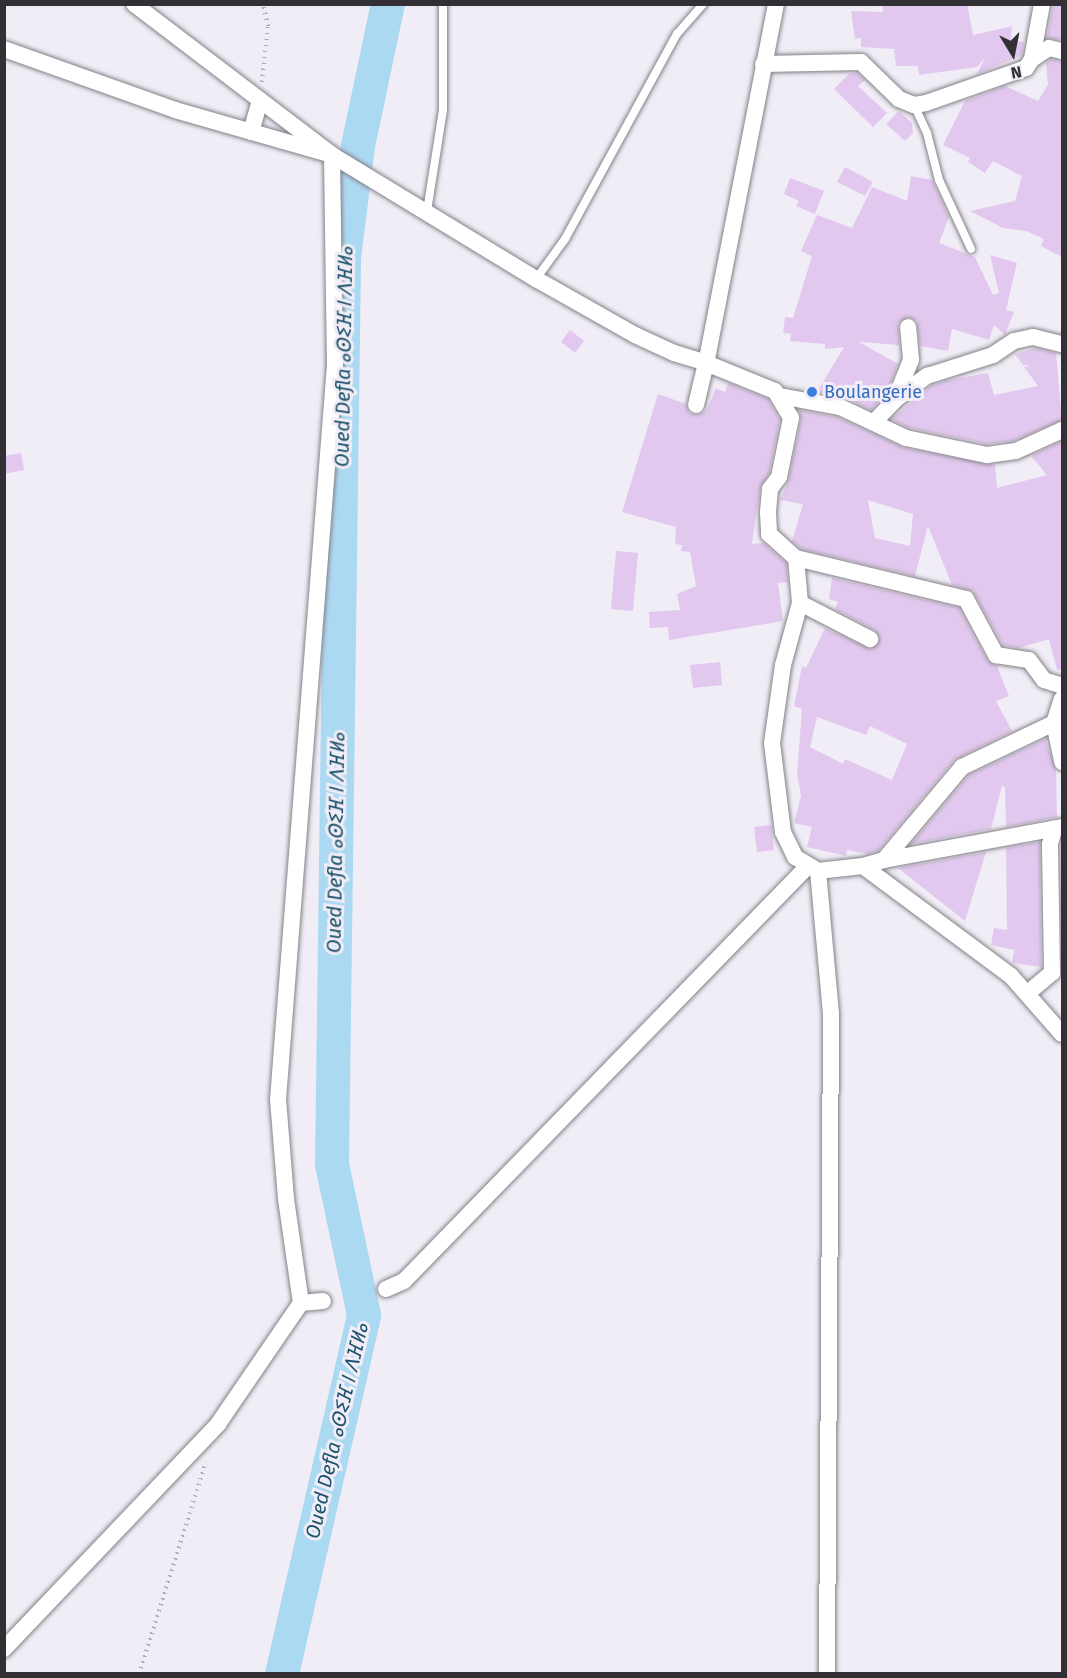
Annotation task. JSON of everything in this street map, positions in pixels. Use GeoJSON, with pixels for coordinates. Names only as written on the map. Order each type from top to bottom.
{"type":"FeatureCollection","features":[{"type":"Feature","properties":{"kind":"street"},"geometry":{"type":"LineString","coordinates":[[134,4],[333,155],[536,279],[674,353],[706,363],[780,396],[840,407],[906,438],[987,455],[1016,450],[1062,430]]}},
{"type":"Feature","properties":{"kind":"street"},"geometry":{"type":"LineString","coordinates":[[696,405],[736,226],[763,64],[776,4]]}},
{"type":"Feature","properties":{"kind":"street"},"geometry":{"type":"LineString","coordinates":[[763,64],[861,62],[899,99],[914,105],[1026,68],[1032,59],[1042,4]]}},
{"type":"Feature","properties":{"kind":"street"},"geometry":{"type":"LineString","coordinates":[[1032,59],[1049,48],[1062,51]]}},
{"type":"Feature","properties":{"kind":"street"},"geometry":{"type":"LineString","coordinates":[[4,49],[175,110],[333,155]]}},
{"type":"Feature","properties":{"kind":"street"},"geometry":{"type":"LineString","coordinates":[[251,132],[260,100]]}},
{"type":"Feature","properties":{"kind":"street"},"geometry":{"type":"LineString","coordinates":[[4,1649],[218,1424],[301,1303],[285,1189],[278,1099],[335,364],[333,155]]}},
{"type":"Feature","properties":{"kind":"street"},"geometry":{"type":"LineString","coordinates":[[896,399],[911,360],[908,327]]}},
{"type":"Feature","properties":{"kind":"street"},"geometry":{"type":"LineString","coordinates":[[874,422],[896,399],[927,376],[993,355],[1014,341],[1033,338],[1062,344]]}},
{"type":"Feature","properties":{"kind":"street"},"geometry":{"type":"LineString","coordinates":[[780,396],[791,418],[779,477],[770,489],[769,534],[796,558],[966,599],[996,655],[1029,660],[1044,680],[1062,686]]}},
{"type":"Feature","properties":{"kind":"street"},"geometry":{"type":"LineString","coordinates":[[796,558],[800,603],[783,665],[772,743],[783,832],[789,848],[813,868],[863,866],[884,860],[1058,828]]}},
{"type":"Feature","properties":{"kind":"street"},"geometry":{"type":"LineString","coordinates":[[800,603],[870,639]]}},
{"type":"Feature","properties":{"kind":"street"},"geometry":{"type":"LineString","coordinates":[[1062,699],[1054,723],[1062,762]]}},
{"type":"Feature","properties":{"kind":"street"},"geometry":{"type":"LineString","coordinates":[[884,860],[962,767],[1054,723]]}},
{"type":"Feature","properties":{"kind":"street"},"geometry":{"type":"LineString","coordinates":[[1029,992],[1052,973],[1050,844],[1058,828]]}},
{"type":"Feature","properties":{"kind":"street"},"geometry":{"type":"LineString","coordinates":[[863,866],[1029,992],[1062,1034]]}},
{"type":"Feature","properties":{"kind":"street"},"geometry":{"type":"LineString","coordinates":[[386,1289],[404,1281],[813,868]]}},
{"type":"Feature","properties":{"kind":"street"},"geometry":{"type":"LineString","coordinates":[[813,868],[831,1014],[826,1674]]}},
{"type":"Feature","properties":{"kind":"street"},"geometry":{"type":"LineString","coordinates":[[301,1303],[323,1301]]}},
{"type":"Feature","properties":{"kind":"lane"},"geometry":{"type":"LineString","coordinates":[[422,208],[443,110],[443,4]]}},
{"type":"Feature","properties":{"kind":"lane"},"geometry":{"type":"LineString","coordinates":[[536,279],[565,239],[677,34],[703,4]]}},
{"type":"Feature","properties":{"kind":"lane"},"geometry":{"type":"LineString","coordinates":[[914,105],[927,133],[939,180],[971,249]]}},
{"type":"Feature","properties":{"kind":"path"},"geometry":{"type":"LineString","coordinates":[[260,100],[268,26],[264,4]]}},
{"type":"Feature","properties":{"kind":"path"},"geometry":{"type":"LineString","coordinates":[[139,1674],[207,1458]]}},
{"type":"Feature","properties":{"kind":"building"},"geometry":{"type":"Polygon","coordinates":[[[882,4],[967,4],[973,35],[1012,26],[1011,41],[1024,42],[1022,55],[977,74],[985,58],[977,67],[919,75],[918,66],[896,66],[894,49],[861,47],[861,38],[855,39],[851,11],[883,12],[882,4]]]}},
{"type":"Feature","properties":{"kind":"building"},"geometry":{"type":"Polygon","coordinates":[[[1053,4],[1062,4],[1062,40],[1047,38],[1053,4]]]}},
{"type":"Feature","properties":{"kind":"building"},"geometry":{"type":"Polygon","coordinates":[[[1051,59],[1062,61],[1062,257],[1041,246],[1044,239],[1026,231],[1003,228],[970,211],[1015,201],[1022,176],[993,161],[985,173],[968,162],[970,158],[943,145],[965,101],[1005,86],[1038,101],[1048,85],[1046,63],[1051,59]]]}},
{"type":"Feature","properties":{"kind":"building"},"geometry":{"type":"Polygon","coordinates":[[[850,73],[857,73],[865,80],[858,86],[887,113],[873,127],[834,89],[850,73]]]}},
{"type":"Feature","properties":{"kind":"building"},"geometry":{"type":"Polygon","coordinates":[[[899,111],[912,123],[913,133],[905,141],[886,124],[899,111]]]}},
{"type":"Feature","properties":{"kind":"building"},"geometry":{"type":"Polygon","coordinates":[[[845,167],[873,182],[865,196],[837,182],[845,167]]]}},
{"type":"Feature","properties":{"kind":"building"},"geometry":{"type":"Polygon","coordinates":[[[911,176],[932,180],[949,217],[939,243],[975,257],[993,295],[999,293],[990,255],[1017,263],[1006,310],[1014,312],[1005,335],[994,325],[989,340],[952,329],[948,351],[920,346],[917,321],[908,317],[898,323],[899,345],[859,342],[898,364],[886,394],[871,410],[844,397],[817,392],[844,347],[825,349],[825,344],[790,341],[791,334],[783,333],[785,317],[793,318],[812,256],[801,251],[817,215],[852,228],[872,187],[907,201],[911,176]]]}},
{"type":"Feature","properties":{"kind":"building"},"geometry":{"type":"Polygon","coordinates":[[[790,178],[824,191],[815,214],[796,206],[799,201],[784,194],[790,178]]]}},
{"type":"Feature","properties":{"kind":"building"},"geometry":{"type":"Polygon","coordinates":[[[570,330],[584,341],[575,353],[561,342],[570,330]]]}},
{"type":"Feature","properties":{"kind":"building"},"geometry":{"type":"Polygon","coordinates":[[[1036,348],[1056,353],[1062,420],[1013,441],[987,444],[909,428],[891,419],[932,385],[948,380],[988,373],[994,395],[1038,386],[1024,367],[1030,366],[1023,365],[1015,354],[1036,348]]]}},
{"type":"Feature","properties":{"kind":"building"},"geometry":{"type":"Polygon","coordinates":[[[728,383],[768,399],[780,420],[769,473],[760,488],[752,544],[763,543],[786,563],[788,582],[778,583],[783,621],[669,640],[668,627],[650,628],[649,612],[680,610],[677,594],[696,586],[690,552],[681,551],[682,545],[675,544],[676,527],[622,512],[658,394],[686,404],[689,413],[698,415],[706,411],[716,388],[725,392],[728,383]]]}},
{"type":"Feature","properties":{"kind":"building"},"geometry":{"type":"Polygon","coordinates":[[[799,410],[837,417],[904,448],[995,465],[997,488],[1047,475],[1031,456],[1062,441],[1062,670],[1057,670],[1049,639],[1019,648],[1003,645],[973,591],[952,585],[928,526],[915,576],[801,549],[792,541],[803,504],[780,500],[789,479],[801,420],[799,410]],[[868,500],[875,538],[910,546],[913,514],[868,500]]]}},
{"type":"Feature","properties":{"kind":"building"},"geometry":{"type":"Polygon","coordinates":[[[21,453],[24,470],[4,474],[4,456],[21,453]]]}},
{"type":"Feature","properties":{"kind":"building"},"geometry":{"type":"Polygon","coordinates":[[[616,551],[638,553],[633,611],[611,609],[616,551]]]}},
{"type":"Feature","properties":{"kind":"building"},"geometry":{"type":"Polygon","coordinates":[[[832,578],[959,608],[987,660],[997,666],[1009,696],[996,701],[1012,731],[954,760],[878,851],[868,854],[847,850],[846,856],[807,847],[812,827],[794,823],[801,796],[797,773],[802,709],[794,706],[802,666],[806,668],[825,628],[870,649],[880,639],[875,630],[835,609],[838,602],[829,599],[832,578]],[[817,717],[810,747],[843,764],[845,759],[892,780],[907,744],[870,726],[866,735],[817,717]]]}},
{"type":"Feature","properties":{"kind":"building"},"geometry":{"type":"Polygon","coordinates":[[[720,662],[722,685],[693,688],[690,665],[720,662]]]}},
{"type":"Feature","properties":{"kind":"building"},"geometry":{"type":"Polygon","coordinates":[[[1045,739],[1056,770],[1057,817],[1006,827],[1005,787],[1002,786],[991,829],[911,844],[969,775],[1045,739]]]}},
{"type":"Feature","properties":{"kind":"building"},"geometry":{"type":"Polygon","coordinates":[[[771,825],[774,850],[757,852],[754,827],[771,825]]]}},
{"type":"Feature","properties":{"kind":"building"},"geometry":{"type":"Polygon","coordinates":[[[1040,842],[1041,967],[1012,963],[1014,950],[991,945],[994,928],[1007,930],[1006,848],[1040,842]]]}},
{"type":"Feature","properties":{"kind":"building"},"geometry":{"type":"Polygon","coordinates":[[[986,852],[965,921],[898,868],[986,852]]]}},
{"type":"Feature","properties":{"kind":"waterway","name":"Oued Defla ⴰⵙⵉⴼ ⵏ ⴷⴼⵍⴰ"},"geometry":{"type":"LineString","coordinates":[[282,1674],[364,1315],[332,1165],[344,258],[358,146],[388,4]]}},
{"type":"Feature","properties":{"kind":"place","name":"Boulangerie"},"geometry":{"type":"Point","coordinates":[812,392]}}]}
